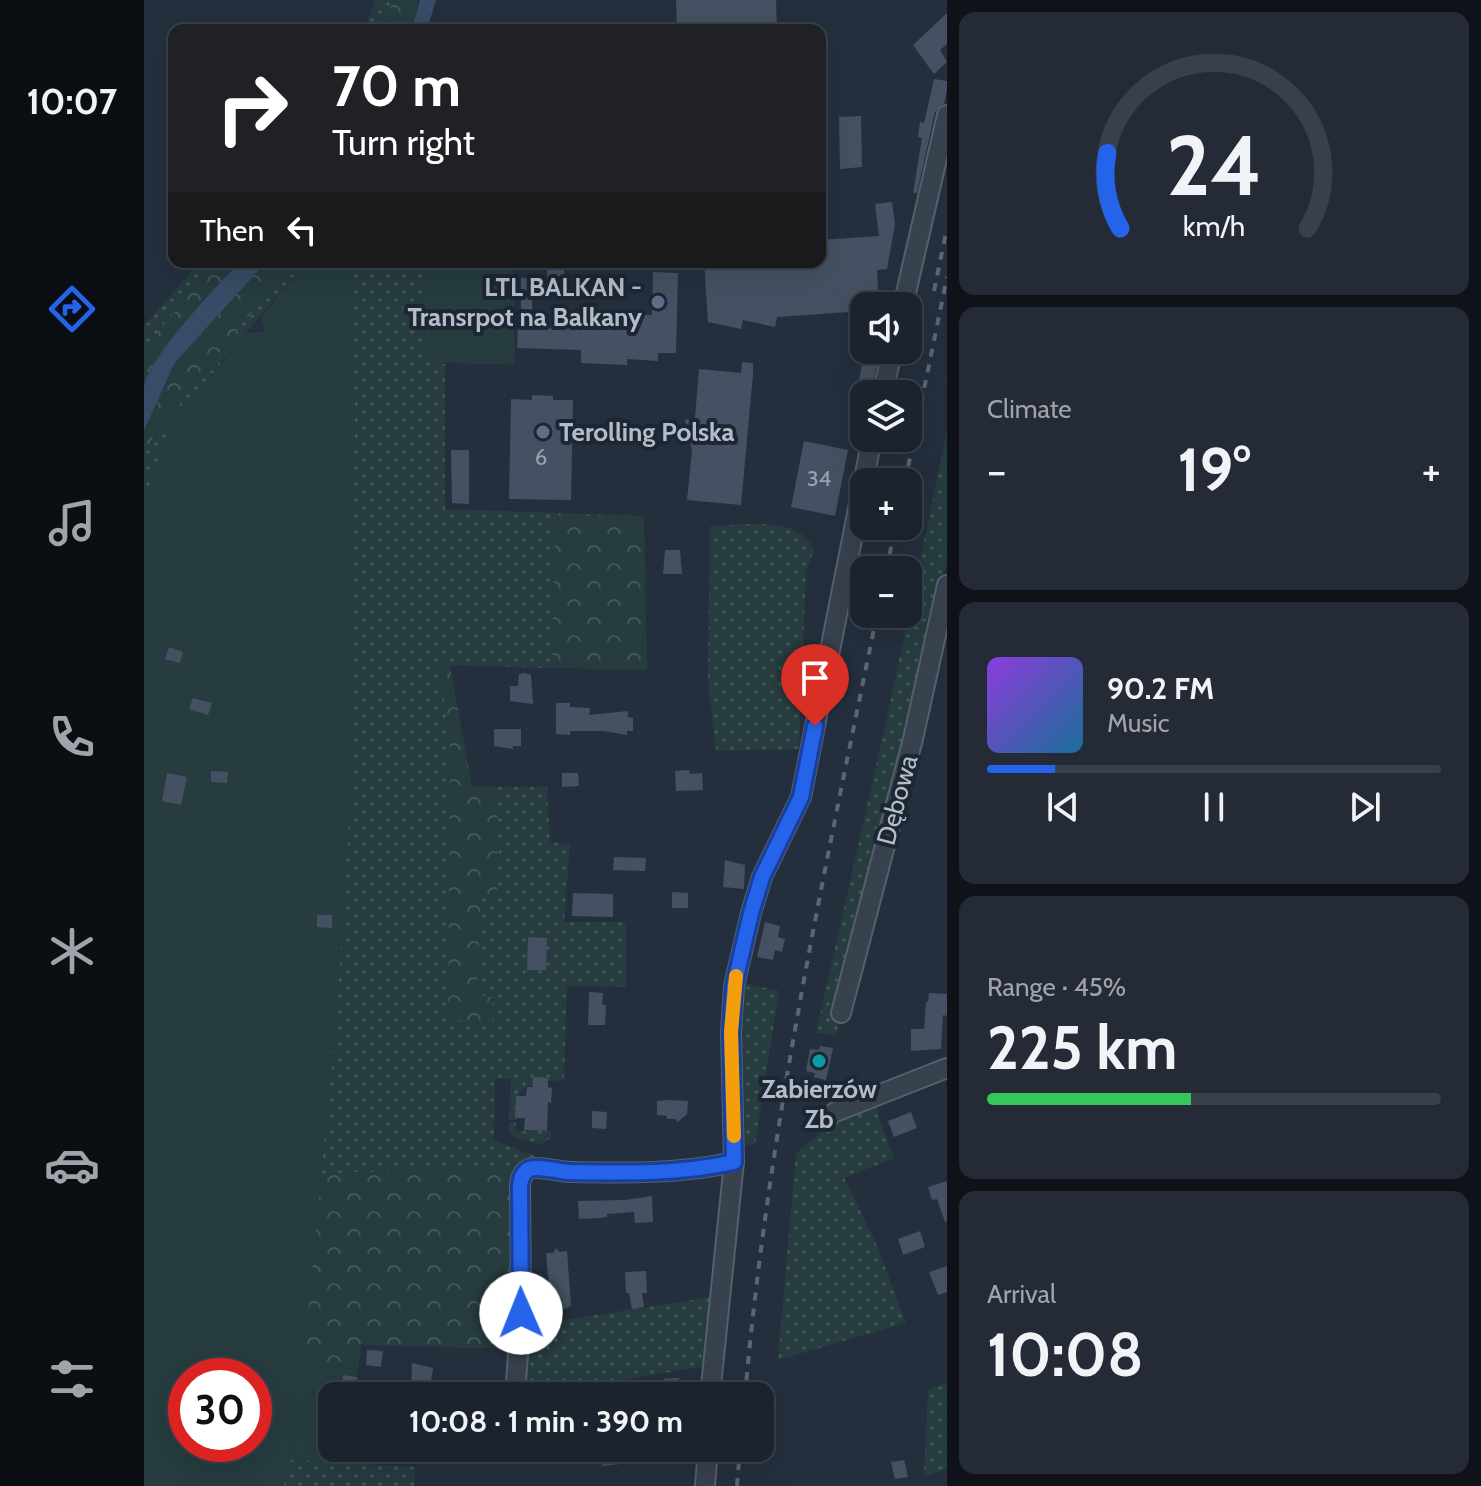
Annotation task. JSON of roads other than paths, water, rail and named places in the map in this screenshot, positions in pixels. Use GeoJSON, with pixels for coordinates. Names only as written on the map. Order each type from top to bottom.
{"type":"FeatureCollection","features":[{"type":"Feature","properties":{"kind":"street"},"geometry":{"type":"LineString","coordinates":[[906,292],[947,115]]}},
{"type":"Feature","properties":{"kind":"street"},"geometry":{"type":"LineString","coordinates":[[711,1382],[734,1162],[731,1032],[734,986],[762,877],[801,797],[869,452]]}},
{"type":"Feature","properties":{"kind":"street","name":"Dębowa"},"geometry":{"type":"LineString","coordinates":[[841,1013],[913,739],[947,585]]}},
{"type":"Feature","properties":{"kind":"street"},"geometry":{"type":"LineString","coordinates":[[835,1112],[947,1068]]}},
{"type":"Feature","properties":{"kind":"street"},"geometry":{"type":"LineString","coordinates":[[516,1382],[521,1313],[520,1185],[521,1177],[527,1170],[641,1173],[734,1162]]}},
{"type":"Feature","properties":{"kind":"street"},"geometry":{"type":"LineString","coordinates":[[705,1486],[707,1462]]}},
{"type":"Feature","properties":{"kind":"water"},"geometry":{"type":"Polygon","coordinates":[[[420,0],[436,0],[429,24],[414,24],[420,0]]]}},
{"type":"Feature","properties":{"kind":"water"},"geometry":{"type":"Polygon","coordinates":[[[234,268],[261,268],[174,364],[144,431],[144,387],[149,373],[185,322],[234,268]]]}},
{"type":"Feature","properties":{"kind":"railway"},"geometry":{"type":"LineString","coordinates":[[934,291],[947,228]]}},
{"type":"Feature","properties":{"kind":"railway"},"geometry":{"type":"LineString","coordinates":[[908,468],[947,277]]}},
{"type":"Feature","properties":{"kind":"railway"},"geometry":{"type":"LineString","coordinates":[[889,556],[893,540]]}},
{"type":"Feature","properties":{"kind":"railway"},"geometry":{"type":"LineString","coordinates":[[746,1382],[755,1297],[783,1101],[818,906],[874,628]]}},
{"type":"Feature","properties":{"kind":"railway"},"geometry":{"type":"LineString","coordinates":[[737,1486],[739,1462]]}},
{"type":"Feature","properties":{"kind":"place","name":"LTL BALKAN - Transrpot na Balkany"},"geometry":{"type":"Point","coordinates":[658,302]}},
{"type":"Feature","properties":{"kind":"place","name":"Terolling Polska"},"geometry":{"type":"Point","coordinates":[543,432]}},
{"type":"Feature","properties":{"kind":"place","name":"Zabierzów Zb"},"geometry":{"type":"Point","coordinates":[819,1061]}}]}
